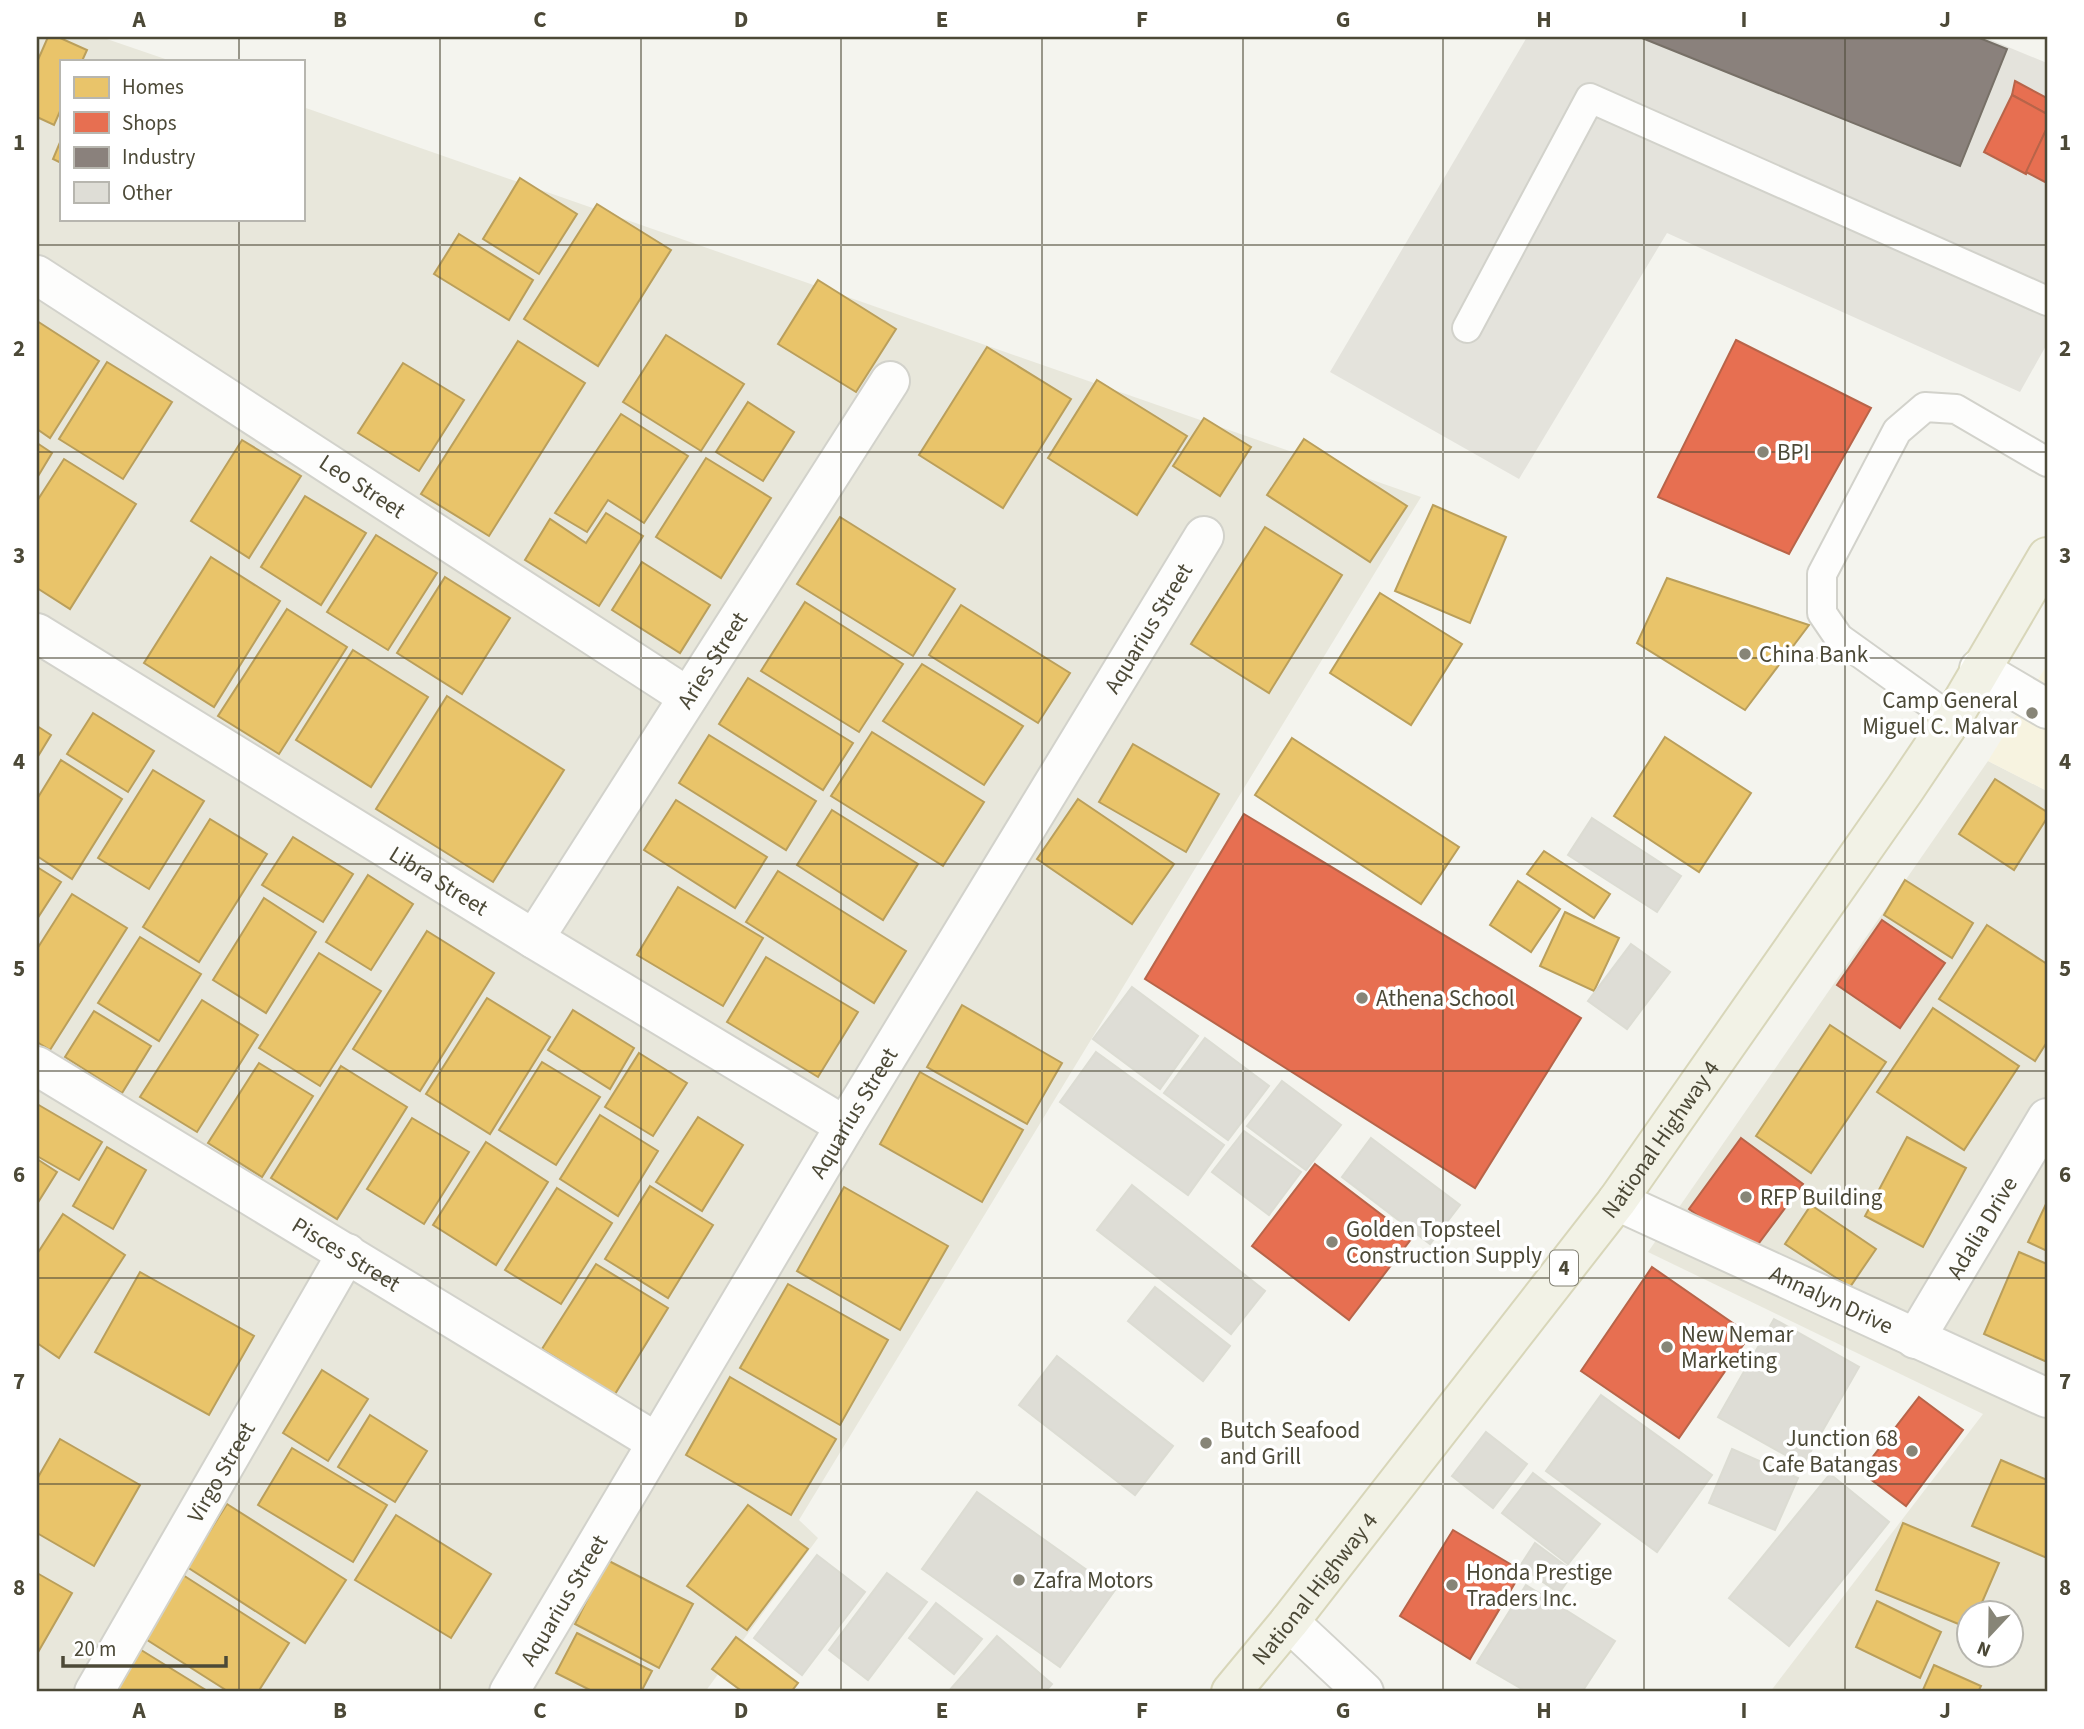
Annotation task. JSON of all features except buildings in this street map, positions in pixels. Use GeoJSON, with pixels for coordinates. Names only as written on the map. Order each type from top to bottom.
{"type":"FeatureCollection","features":[{"type":"Feature","properties":{"kind":"main road","name":"National Highway 4"},"geometry":{"type":"LineString","coordinates":[[1231,1692],[1289,1622],[1617,1201],[1878,830],[1952,719],[1979,669],[2041,582]]}},
{"type":"Feature","properties":{"kind":"street","name":"Leo Street"},"geometry":{"type":"LineString","coordinates":[[37,275],[688,696]]}},
{"type":"Feature","properties":{"kind":"street","name":"Aries Street"},"geometry":{"type":"LineString","coordinates":[[534,939],[890,381]]}},
{"type":"Feature","properties":{"kind":"street","name":"Aquarius Street"},"geometry":{"type":"LineString","coordinates":[[509,1692],[845,1126],[1204,536]]}},
{"type":"Feature","properties":{"kind":"street","name":"Libra Street"},"geometry":{"type":"LineString","coordinates":[[37,633],[534,939],[845,1126]]}},
{"type":"Feature","properties":{"kind":"street"},"geometry":{"type":"LineString","coordinates":[[1979,669],[2047,709]]}},
{"type":"Feature","properties":{"kind":"street","name":"Pisces Street"},"geometry":{"type":"LineString","coordinates":[[37,1066],[656,1442]]}},
{"type":"Feature","properties":{"kind":"street","name":"Adalia Drive"},"geometry":{"type":"LineString","coordinates":[[1915,1339],[2047,1118]]}},
{"type":"Feature","properties":{"kind":"street","name":"Annalyn Drive"},"geometry":{"type":"LineString","coordinates":[[1617,1201],[2047,1398]]}},
{"type":"Feature","properties":{"kind":"street","name":"Virgo Street"},"geometry":{"type":"LineString","coordinates":[[94,1692],[347,1254]]}},
{"type":"Feature","properties":{"kind":"street"},"geometry":{"type":"LineString","coordinates":[[1289,1622],[1364,1692]]}},
{"type":"Feature","properties":{"kind":"lane"},"geometry":{"type":"LineString","coordinates":[[1467,328],[1590,98],[2047,301]]}},
{"type":"Feature","properties":{"kind":"lane"},"geometry":{"type":"LineString","coordinates":[[1952,719],[1839,638],[1822,613],[1822,574],[1897,431],[1925,407],[1956,409],[2047,462]]}},
{"type":"Feature","properties":{"kind":"shaded area"},"geometry":{"type":"Polygon","coordinates":[[[37,37],[101,37],[168,60],[60,60],[60,220],[304,220],[304,107],[1421,497],[799,1520],[818,1538],[705,1692],[37,1692],[37,37]]]}},
{"type":"Feature","properties":{"kind":"shaded area"},"geometry":{"type":"Polygon","coordinates":[[[1527,37],[1984,37],[2047,63],[2047,344],[2020,392],[1667,233],[1519,479],[1330,372],[1527,37]]]}},
{"type":"Feature","properties":{"kind":"shaded area","name":"Camp General Miguel C. Malvar"},"geometry":{"type":"Polygon","coordinates":[[[2047,665],[2047,791],[1988,761],[2047,665]]]}},
{"type":"Feature","properties":{"kind":"shaded area"},"geometry":{"type":"Polygon","coordinates":[[[1988,761],[2047,791],[2047,1692],[1770,1692],[1983,1414],[1648,1252],[1988,761]]]}},
{"type":"Feature","properties":{"kind":"place","name":"BPI"},"geometry":{"type":"Point","coordinates":[1763,452]}},
{"type":"Feature","properties":{"kind":"place","name":"China Bank"},"geometry":{"type":"Point","coordinates":[1745,654]}},
{"type":"Feature","properties":{"kind":"place","name":"Camp General Miguel C. Malvar"},"geometry":{"type":"Point","coordinates":[2032,713]}},
{"type":"Feature","properties":{"kind":"place","name":"Athena School"},"geometry":{"type":"Point","coordinates":[1362,998]}},
{"type":"Feature","properties":{"kind":"place","name":"RFP Building"},"geometry":{"type":"Point","coordinates":[1746,1197]}},
{"type":"Feature","properties":{"kind":"place","name":"Golden Topsteel Construction Supply"},"geometry":{"type":"Point","coordinates":[1332,1242]}},
{"type":"Feature","properties":{"kind":"place","name":"New Nemar Marketing"},"geometry":{"type":"Point","coordinates":[1667,1347]}},
{"type":"Feature","properties":{"kind":"place","name":"Butch Seafood and Grill"},"geometry":{"type":"Point","coordinates":[1206,1443]}},
{"type":"Feature","properties":{"kind":"place","name":"Junction 68 Cafe Batangas"},"geometry":{"type":"Point","coordinates":[1912,1451]}},
{"type":"Feature","properties":{"kind":"place","name":"Zafra Motors"},"geometry":{"type":"Point","coordinates":[1019,1580]}},
{"type":"Feature","properties":{"kind":"place","name":"Honda Prestige Traders Inc."},"geometry":{"type":"Point","coordinates":[1452,1585]}}]}
